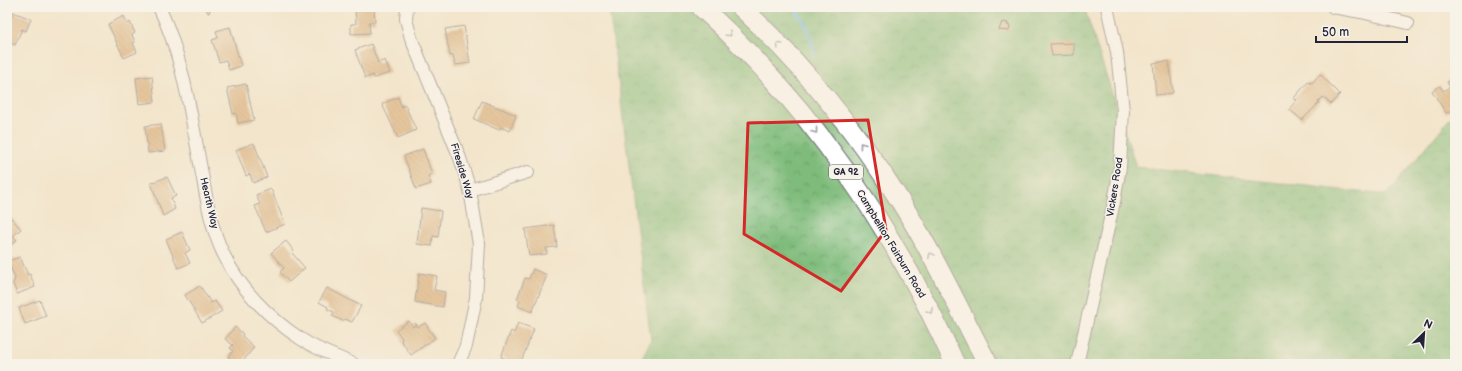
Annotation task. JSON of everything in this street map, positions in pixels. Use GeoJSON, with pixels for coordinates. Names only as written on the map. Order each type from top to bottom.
{"type":"FeatureCollection","features":[{"type":"Feature","properties":{"kind":"main road","name":"Campbellton Fairburn Road"},"geometry":{"type":"LineString","coordinates":[[701,7],[734,39],[794,104],[836,158],[868,204],[904,262],[924,299],[955,364]]}},
{"type":"Feature","properties":{"kind":"main road","name":"GA 92"},"geometry":{"type":"LineString","coordinates":[[741,7],[795,61],[839,113],[869,154],[918,231],[988,364]]}},
{"type":"Feature","properties":{"kind":"street","name":"Hearth Way"},"geometry":{"type":"LineString","coordinates":[[159,7],[169,28],[182,71],[211,220],[223,253],[239,280],[268,314],[302,340],[353,364]]}},
{"type":"Feature","properties":{"kind":"street","name":"Fireside Way"},"geometry":{"type":"LineString","coordinates":[[407,7],[406,19],[411,38],[460,158],[470,190],[479,244],[476,298],[466,346],[458,364]]}},
{"type":"Feature","properties":{"kind":"street","name":"Vickers Road"},"geometry":{"type":"LineString","coordinates":[[1077,364],[1114,202],[1120,167],[1123,111],[1117,52],[1107,7]]}},
{"type":"Feature","properties":{"kind":"street"},"geometry":{"type":"LineString","coordinates":[[1333,7],[1408,23]]}},
{"type":"Feature","properties":{"kind":"street"},"geometry":{"type":"LineString","coordinates":[[470,190],[528,172]]}},
{"type":"Feature","properties":{"kind":"highlighted area"},"geometry":{"type":"Polygon","coordinates":[[[868,120],[886,230],[841,291],[744,234],[748,123],[868,120]]]}},
{"type":"Feature","properties":{"kind":"green space"},"geometry":{"type":"Polygon","coordinates":[[[609,7],[1084,7],[1136,167],[1387,195],[1455,112],[1455,364],[639,364],[651,340],[609,7]]]}},
{"type":"Feature","properties":{"kind":"building"},"geometry":{"type":"Polygon","coordinates":[[[205,7],[211,7],[209,13],[208,13],[205,7]]]}},
{"type":"Feature","properties":{"kind":"building"},"geometry":{"type":"Polygon","coordinates":[[[355,7],[374,7],[375,22],[369,22],[370,33],[351,34],[351,24],[356,24],[355,7]]]}},
{"type":"Feature","properties":{"kind":"building"},"geometry":{"type":"Polygon","coordinates":[[[1057,7],[1070,7],[1070,8],[1057,10],[1057,7]]]}},
{"type":"Feature","properties":{"kind":"building"},"geometry":{"type":"Polygon","coordinates":[[[13,12],[31,19],[26,31],[22,29],[15,45],[7,41],[7,27],[13,12]]]}},
{"type":"Feature","properties":{"kind":"building"},"geometry":{"type":"Polygon","coordinates":[[[124,16],[127,24],[130,22],[135,33],[132,35],[135,42],[133,43],[137,52],[124,58],[108,24],[124,16]]]}},
{"type":"Feature","properties":{"kind":"building"},"geometry":{"type":"Polygon","coordinates":[[[1002,22],[1008,23],[1007,25],[1010,26],[1009,31],[999,30],[1002,22]]]}},
{"type":"Feature","properties":{"kind":"building"},"geometry":{"type":"Polygon","coordinates":[[[464,26],[470,63],[455,65],[453,55],[450,56],[445,29],[464,26]]]}},
{"type":"Feature","properties":{"kind":"building"},"geometry":{"type":"Polygon","coordinates":[[[230,27],[241,66],[229,70],[226,60],[219,62],[212,40],[218,38],[216,31],[230,27]]]}},
{"type":"Feature","properties":{"kind":"building"},"geometry":{"type":"Polygon","coordinates":[[[1074,43],[1074,55],[1052,56],[1050,44],[1074,43]]]}},
{"type":"Feature","properties":{"kind":"building"},"geometry":{"type":"Polygon","coordinates":[[[371,44],[378,63],[385,60],[390,73],[374,78],[373,75],[365,78],[355,50],[371,44]]]}},
{"type":"Feature","properties":{"kind":"building"},"geometry":{"type":"Polygon","coordinates":[[[1169,61],[1173,93],[1156,95],[1153,63],[1169,61]]]}},
{"type":"Feature","properties":{"kind":"building"},"geometry":{"type":"Polygon","coordinates":[[[7,63],[11,65],[7,73],[7,63]]]}},
{"type":"Feature","properties":{"kind":"building"},"geometry":{"type":"Polygon","coordinates":[[[1320,74],[1340,94],[1331,104],[1323,97],[1302,120],[1289,109],[1297,100],[1293,99],[1308,82],[1312,83],[1320,74]]]}},
{"type":"Feature","properties":{"kind":"building"},"geometry":{"type":"Polygon","coordinates":[[[152,76],[155,102],[139,104],[136,78],[152,76]]]}},
{"type":"Feature","properties":{"kind":"building"},"geometry":{"type":"Polygon","coordinates":[[[1455,77],[1455,109],[1446,113],[1432,91],[1440,86],[1443,91],[1450,87],[1447,82],[1455,77]]]}},
{"type":"Feature","properties":{"kind":"building"},"geometry":{"type":"Polygon","coordinates":[[[246,84],[254,120],[238,123],[236,113],[233,114],[227,88],[246,84]]]}},
{"type":"Feature","properties":{"kind":"building"},"geometry":{"type":"Polygon","coordinates":[[[398,97],[402,107],[405,105],[416,130],[398,138],[382,104],[398,97]]]}},
{"type":"Feature","properties":{"kind":"building"},"geometry":{"type":"Polygon","coordinates":[[[482,101],[516,115],[510,131],[500,127],[499,130],[474,119],[482,101]]]}},
{"type":"Feature","properties":{"kind":"building"},"geometry":{"type":"Polygon","coordinates":[[[161,124],[165,151],[148,153],[145,126],[161,124]]]}},
{"type":"Feature","properties":{"kind":"building"},"geometry":{"type":"Polygon","coordinates":[[[254,143],[267,177],[253,183],[250,174],[246,176],[236,150],[254,143]]]}},
{"type":"Feature","properties":{"kind":"building"},"geometry":{"type":"Polygon","coordinates":[[[423,149],[432,174],[428,176],[431,184],[416,189],[404,156],[423,149]]]}},
{"type":"Feature","properties":{"kind":"building"},"geometry":{"type":"Polygon","coordinates":[[[167,177],[176,196],[171,198],[175,209],[163,216],[151,183],[167,177]]]}},
{"type":"Feature","properties":{"kind":"building"},"geometry":{"type":"Polygon","coordinates":[[[271,189],[285,224],[266,232],[255,206],[260,204],[256,195],[271,189]]]}},
{"type":"Feature","properties":{"kind":"building"},"geometry":{"type":"Polygon","coordinates":[[[421,208],[441,211],[438,237],[433,236],[432,246],[417,244],[421,208]]]}},
{"type":"Feature","properties":{"kind":"building"},"geometry":{"type":"Polygon","coordinates":[[[7,213],[21,229],[13,236],[17,240],[7,249],[7,213]]]}},
{"type":"Feature","properties":{"kind":"building"},"geometry":{"type":"Polygon","coordinates":[[[554,225],[557,247],[546,248],[547,254],[529,256],[525,229],[554,225]]]}},
{"type":"Feature","properties":{"kind":"building"},"geometry":{"type":"Polygon","coordinates":[[[182,232],[190,250],[185,253],[190,263],[178,268],[166,239],[182,232]]]}},
{"type":"Feature","properties":{"kind":"building"},"geometry":{"type":"Polygon","coordinates":[[[286,241],[294,251],[292,253],[305,268],[289,282],[280,272],[284,268],[271,253],[286,241]]]}},
{"type":"Feature","properties":{"kind":"building"},"geometry":{"type":"Polygon","coordinates":[[[20,257],[28,275],[30,274],[35,287],[17,294],[13,284],[15,278],[8,261],[20,257]]]}},
{"type":"Feature","properties":{"kind":"building"},"geometry":{"type":"Polygon","coordinates":[[[533,269],[547,275],[532,312],[518,306],[520,300],[517,299],[525,278],[529,279],[533,269]]]}},
{"type":"Feature","properties":{"kind":"building"},"geometry":{"type":"Polygon","coordinates":[[[419,273],[437,276],[434,290],[445,292],[443,307],[415,302],[419,273]]]}},
{"type":"Feature","properties":{"kind":"building"},"geometry":{"type":"Polygon","coordinates":[[[200,286],[211,303],[215,301],[222,311],[202,323],[185,295],[200,286]]]}},
{"type":"Feature","properties":{"kind":"building"},"geometry":{"type":"Polygon","coordinates":[[[327,288],[361,306],[352,322],[345,319],[343,321],[332,316],[334,312],[327,309],[328,307],[319,302],[327,288]]]}},
{"type":"Feature","properties":{"kind":"building"},"geometry":{"type":"Polygon","coordinates":[[[40,300],[46,316],[25,324],[19,308],[40,300]]]}},
{"type":"Feature","properties":{"kind":"building"},"geometry":{"type":"Polygon","coordinates":[[[409,321],[413,327],[416,324],[418,327],[425,323],[435,338],[411,355],[401,341],[402,338],[396,330],[409,321]]]}},
{"type":"Feature","properties":{"kind":"building"},"geometry":{"type":"Polygon","coordinates":[[[518,323],[534,329],[520,364],[501,357],[511,331],[514,333],[518,323]]]}},
{"type":"Feature","properties":{"kind":"building"},"geometry":{"type":"Polygon","coordinates":[[[235,327],[254,347],[241,364],[237,364],[228,357],[233,351],[230,348],[233,345],[225,339],[235,327]]]}},
{"type":"Feature","properties":{"kind":"waterway"},"geometry":{"type":"LineString","coordinates":[[793,7],[808,29],[814,55]]}}]}
